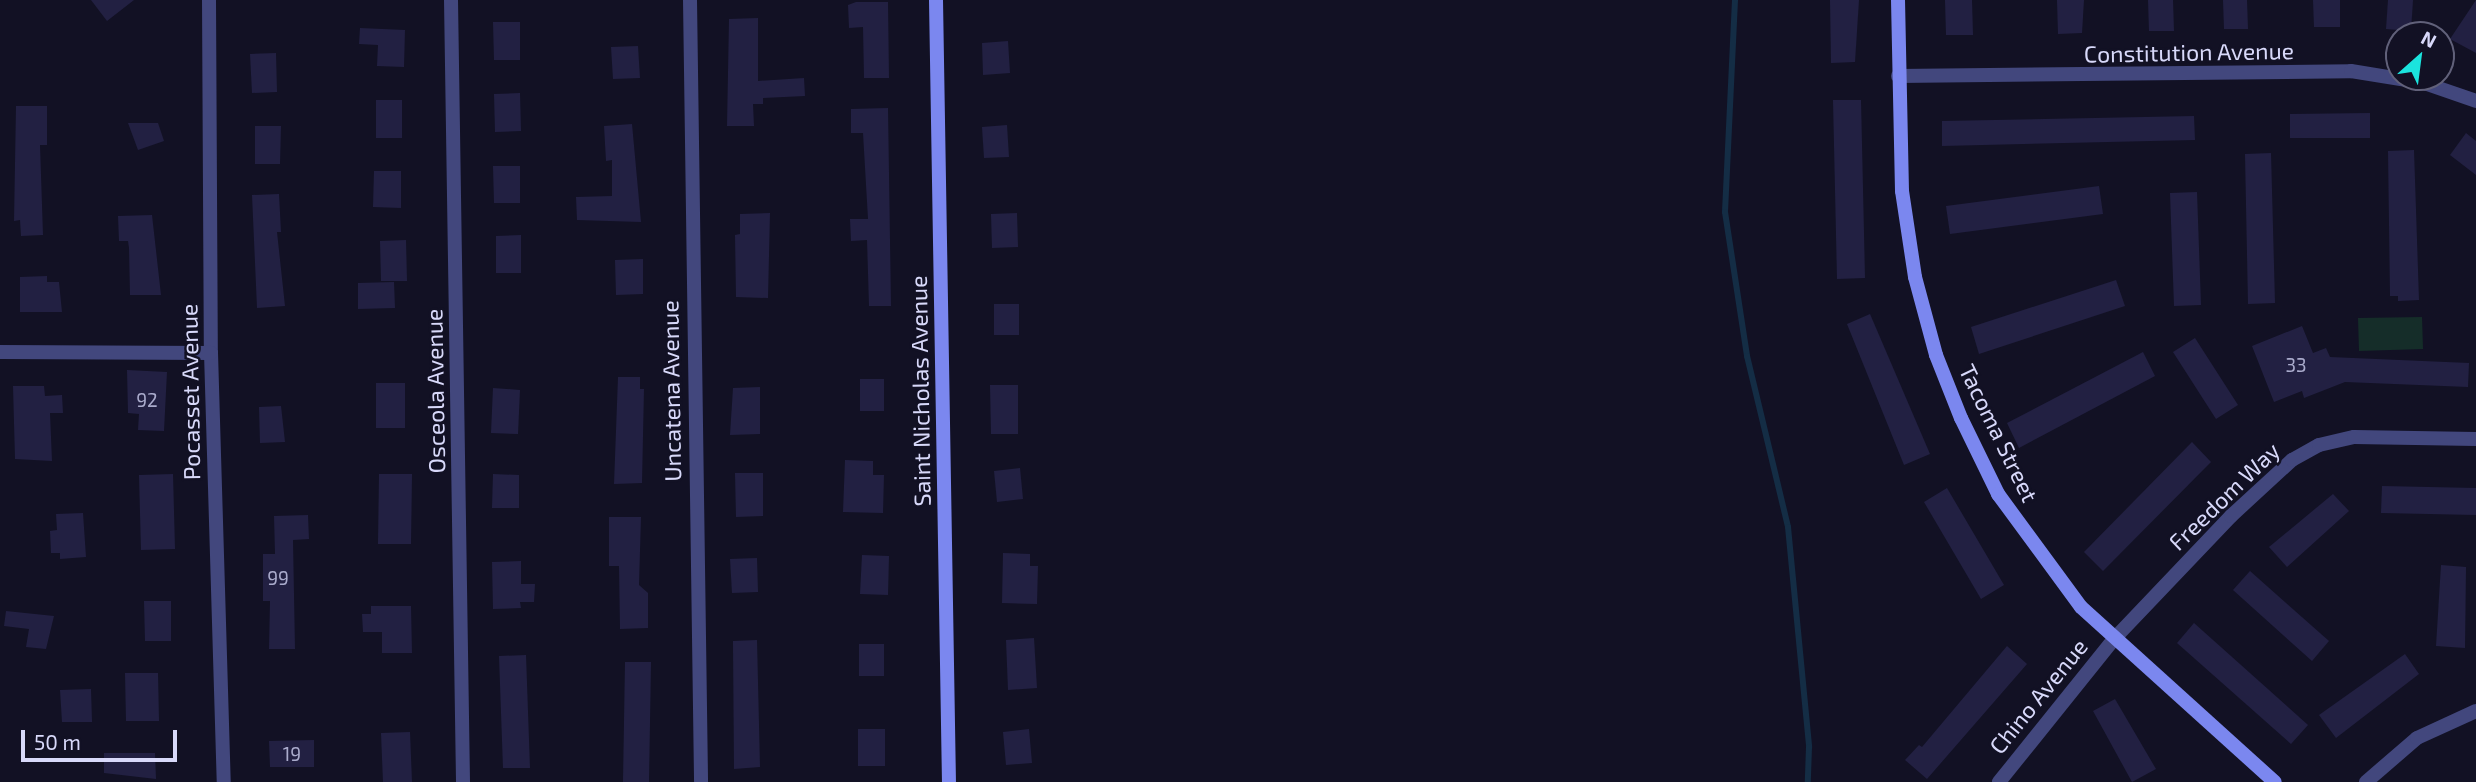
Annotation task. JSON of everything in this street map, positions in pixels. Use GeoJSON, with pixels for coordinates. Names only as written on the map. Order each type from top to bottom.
{"type":"FeatureCollection","features":[{"type":"Feature","properties":{"kind":"street","name":"Pocasset Avenue"},"geometry":{"type":"LineString","coordinates":[[209,0],[211,353],[224,782]]}},
{"type":"Feature","properties":{"kind":"street","name":"Osceola Avenue"},"geometry":{"type":"LineString","coordinates":[[452,0],[463,782]]}},
{"type":"Feature","properties":{"kind":"street","name":"Uncatena Avenue"},"geometry":{"type":"LineString","coordinates":[[690,0],[701,782]]}},
{"type":"Feature","properties":{"kind":"street","name":"Saint Nicholas Avenue"},"geometry":{"type":"LineString","coordinates":[[936,0],[948,782]]}},
{"type":"Feature","properties":{"kind":"street","name":"Tacoma Street"},"geometry":{"type":"LineString","coordinates":[[1898,0],[1902,191],[1915,277],[1936,355],[1998,494],[2052,572],[2113,640],[2275,782]]}},
{"type":"Feature","properties":{"kind":"street","name":"Constitution Avenue"},"geometry":{"type":"LineString","coordinates":[[1898,76],[2351,71],[2424,83],[2476,101]]}},
{"type":"Feature","properties":{"kind":"street"},"geometry":{"type":"LineString","coordinates":[[0,352],[211,353]]}},
{"type":"Feature","properties":{"kind":"street","name":"Freedom Way"},"geometry":{"type":"LineString","coordinates":[[2113,640],[2231,516],[2299,456],[2333,440],[2476,439]]}},
{"type":"Feature","properties":{"kind":"street","name":"Chino Avenue"},"geometry":{"type":"LineString","coordinates":[[1998,782],[2113,640]]}},
{"type":"Feature","properties":{"kind":"street"},"geometry":{"type":"LineString","coordinates":[[2366,782],[2417,738],[2476,711]]}},
{"type":"Feature","properties":{"kind":"green space"},"geometry":{"type":"Polygon","coordinates":[[[2422,317],[2423,349],[2359,351],[2358,318],[2422,317]]]}},
{"type":"Feature","properties":{"kind":"building"},"geometry":{"type":"Polygon","coordinates":[[[91,0],[134,0],[107,21],[91,0]]]}},
{"type":"Feature","properties":{"kind":"building"},"geometry":{"type":"Polygon","coordinates":[[[1830,0],[1859,0],[1855,62],[1831,63],[1830,0]]]}},
{"type":"Feature","properties":{"kind":"building"},"geometry":{"type":"Polygon","coordinates":[[[1945,0],[1972,0],[1973,35],[1946,35],[1945,0]]]}},
{"type":"Feature","properties":{"kind":"building"},"geometry":{"type":"Polygon","coordinates":[[[2057,0],[2084,0],[2082,33],[2058,34],[2057,0]]]}},
{"type":"Feature","properties":{"kind":"building"},"geometry":{"type":"Polygon","coordinates":[[[2148,0],[2173,0],[2174,31],[2149,31],[2148,0]]]}},
{"type":"Feature","properties":{"kind":"building"},"geometry":{"type":"Polygon","coordinates":[[[2223,0],[2247,0],[2248,29],[2224,29],[2223,0]]]}},
{"type":"Feature","properties":{"kind":"building"},"geometry":{"type":"Polygon","coordinates":[[[2313,0],[2340,0],[2340,27],[2314,27],[2313,0]]]}},
{"type":"Feature","properties":{"kind":"building"},"geometry":{"type":"Polygon","coordinates":[[[2388,0],[2413,0],[2412,21],[2387,21],[2388,0]]]}},
{"type":"Feature","properties":{"kind":"building"},"geometry":{"type":"Polygon","coordinates":[[[2476,0],[2476,53],[2455,42],[2455,32],[2476,0]]]}},
{"type":"Feature","properties":{"kind":"building"},"geometry":{"type":"Polygon","coordinates":[[[856,2],[888,2],[889,78],[864,78],[863,27],[849,28],[848,5],[856,2]]]}},
{"type":"Feature","properties":{"kind":"building"},"geometry":{"type":"Polygon","coordinates":[[[758,18],[758,81],[804,78],[805,96],[763,98],[763,104],[753,104],[754,126],[727,126],[729,19],[758,18]]]}},
{"type":"Feature","properties":{"kind":"building"},"geometry":{"type":"Polygon","coordinates":[[[493,22],[520,22],[520,60],[494,60],[493,22]]]}},
{"type":"Feature","properties":{"kind":"building"},"geometry":{"type":"Polygon","coordinates":[[[360,28],[405,30],[404,67],[377,66],[378,45],[359,44],[360,28]]]}},
{"type":"Feature","properties":{"kind":"building"},"geometry":{"type":"Polygon","coordinates":[[[1008,41],[1010,73],[983,75],[982,43],[1008,41]]]}},
{"type":"Feature","properties":{"kind":"building"},"geometry":{"type":"Polygon","coordinates":[[[638,46],[640,78],[613,79],[611,47],[638,46]]]}},
{"type":"Feature","properties":{"kind":"building"},"geometry":{"type":"Polygon","coordinates":[[[276,53],[277,92],[252,93],[250,54],[276,53]]]}},
{"type":"Feature","properties":{"kind":"building"},"geometry":{"type":"Polygon","coordinates":[[[520,93],[521,131],[495,132],[494,94],[520,93]]]}},
{"type":"Feature","properties":{"kind":"building"},"geometry":{"type":"Polygon","coordinates":[[[376,100],[402,100],[402,138],[376,138],[376,100]]]}},
{"type":"Feature","properties":{"kind":"building"},"geometry":{"type":"Polygon","coordinates":[[[1833,100],[1861,100],[1865,278],[1837,279],[1833,100]]]}},
{"type":"Feature","properties":{"kind":"building"},"geometry":{"type":"Polygon","coordinates":[[[16,106],[47,106],[47,145],[40,145],[43,235],[21,236],[20,220],[14,221],[16,106]]]}},
{"type":"Feature","properties":{"kind":"building"},"geometry":{"type":"Polygon","coordinates":[[[888,108],[891,306],[869,306],[867,240],[851,241],[850,219],[868,219],[863,133],[851,133],[851,109],[888,108]]]}},
{"type":"Feature","properties":{"kind":"building"},"geometry":{"type":"Polygon","coordinates":[[[2370,113],[2370,138],[2290,138],[2290,114],[2370,113]]]}},
{"type":"Feature","properties":{"kind":"building"},"geometry":{"type":"Polygon","coordinates":[[[2194,116],[2195,140],[1942,146],[1942,121],[2194,116]]]}},
{"type":"Feature","properties":{"kind":"building"},"geometry":{"type":"Polygon","coordinates":[[[128,123],[158,123],[164,141],[138,150],[128,123]]]}},
{"type":"Feature","properties":{"kind":"building"},"geometry":{"type":"Polygon","coordinates":[[[632,124],[641,222],[577,220],[576,197],[612,196],[612,160],[606,161],[604,126],[632,124]]]}},
{"type":"Feature","properties":{"kind":"building"},"geometry":{"type":"Polygon","coordinates":[[[1007,125],[1009,157],[984,158],[982,127],[1007,125]]]}},
{"type":"Feature","properties":{"kind":"building"},"geometry":{"type":"Polygon","coordinates":[[[255,126],[281,126],[280,164],[255,164],[255,126]]]}},
{"type":"Feature","properties":{"kind":"building"},"geometry":{"type":"Polygon","coordinates":[[[2466,133],[2476,141],[2476,175],[2450,155],[2466,133]]]}},
{"type":"Feature","properties":{"kind":"building"},"geometry":{"type":"Polygon","coordinates":[[[2414,150],[2419,300],[2398,301],[2398,296],[2390,296],[2388,151],[2414,150]]]}},
{"type":"Feature","properties":{"kind":"building"},"geometry":{"type":"Polygon","coordinates":[[[2271,153],[2275,303],[2248,304],[2245,154],[2271,153]]]}},
{"type":"Feature","properties":{"kind":"building"},"geometry":{"type":"Polygon","coordinates":[[[493,166],[520,166],[520,203],[494,203],[493,166]]]}},
{"type":"Feature","properties":{"kind":"building"},"geometry":{"type":"Polygon","coordinates":[[[374,171],[401,171],[401,208],[373,207],[374,171]]]}},
{"type":"Feature","properties":{"kind":"building"},"geometry":{"type":"Polygon","coordinates":[[[2099,186],[2103,214],[1950,234],[1946,206],[2099,186]]]}},
{"type":"Feature","properties":{"kind":"building"},"geometry":{"type":"Polygon","coordinates":[[[2197,192],[2201,305],[2174,306],[2170,193],[2197,192]]]}},
{"type":"Feature","properties":{"kind":"building"},"geometry":{"type":"Polygon","coordinates":[[[279,194],[281,232],[277,232],[285,306],[257,308],[252,195],[279,194]]]}},
{"type":"Feature","properties":{"kind":"building"},"geometry":{"type":"Polygon","coordinates":[[[770,213],[768,298],[736,297],[735,235],[740,234],[740,214],[770,213]]]}},
{"type":"Feature","properties":{"kind":"building"},"geometry":{"type":"Polygon","coordinates":[[[1017,213],[1018,247],[992,248],[991,214],[1017,213]]]}},
{"type":"Feature","properties":{"kind":"building"},"geometry":{"type":"Polygon","coordinates":[[[152,215],[161,295],[130,295],[128,241],[119,241],[118,216],[152,215]]]}},
{"type":"Feature","properties":{"kind":"building"},"geometry":{"type":"Polygon","coordinates":[[[521,235],[521,273],[496,273],[496,236],[521,235]]]}},
{"type":"Feature","properties":{"kind":"building"},"geometry":{"type":"Polygon","coordinates":[[[406,240],[407,281],[381,281],[380,241],[406,240]]]}},
{"type":"Feature","properties":{"kind":"building"},"geometry":{"type":"Polygon","coordinates":[[[643,259],[643,294],[616,295],[615,260],[643,259]]]}},
{"type":"Feature","properties":{"kind":"building"},"geometry":{"type":"Polygon","coordinates":[[[47,276],[47,282],[59,282],[62,312],[20,312],[20,277],[47,276]]]}},
{"type":"Feature","properties":{"kind":"building"},"geometry":{"type":"Polygon","coordinates":[[[2116,280],[2125,306],[1979,354],[1971,327],[2116,280]]]}},
{"type":"Feature","properties":{"kind":"building"},"geometry":{"type":"Polygon","coordinates":[[[394,282],[395,308],[358,309],[358,283],[394,282]]]}},
{"type":"Feature","properties":{"kind":"building"},"geometry":{"type":"Polygon","coordinates":[[[994,304],[1019,304],[1019,335],[994,335],[994,304]]]}},
{"type":"Feature","properties":{"kind":"building"},"geometry":{"type":"Polygon","coordinates":[[[1870,314],[1930,454],[1904,465],[1847,324],[1870,314]]]}},
{"type":"Feature","properties":{"kind":"building"},"geometry":{"type":"Polygon","coordinates":[[[2302,326],[2313,353],[2326,348],[2330,357],[2469,363],[2468,387],[2345,382],[2304,398],[2302,391],[2274,402],[2252,346],[2302,326]]]}},
{"type":"Feature","properties":{"kind":"building"},"geometry":{"type":"Polygon","coordinates":[[[2195,338],[2238,405],[2216,419],[2173,352],[2195,338]]]}},
{"type":"Feature","properties":{"kind":"building"},"geometry":{"type":"Polygon","coordinates":[[[2143,352],[2155,376],[2019,448],[2007,423],[2143,352]]]}},
{"type":"Feature","properties":{"kind":"building"},"geometry":{"type":"Polygon","coordinates":[[[127,370],[167,372],[164,431],[138,430],[139,414],[128,413],[127,370]]]}},
{"type":"Feature","properties":{"kind":"building"},"geometry":{"type":"Polygon","coordinates":[[[618,377],[640,377],[640,389],[644,389],[642,483],[614,484],[618,377]]]}},
{"type":"Feature","properties":{"kind":"building"},"geometry":{"type":"Polygon","coordinates":[[[860,379],[884,379],[884,411],[860,411],[860,379]]]}},
{"type":"Feature","properties":{"kind":"building"},"geometry":{"type":"Polygon","coordinates":[[[376,383],[405,383],[405,428],[376,428],[376,383]]]}},
{"type":"Feature","properties":{"kind":"building"},"geometry":{"type":"Polygon","coordinates":[[[990,385],[1018,385],[1018,434],[991,434],[990,385]]]}},
{"type":"Feature","properties":{"kind":"building"},"geometry":{"type":"Polygon","coordinates":[[[13,386],[44,386],[45,396],[62,395],[63,413],[50,413],[52,461],[15,459],[13,386]]]}},
{"type":"Feature","properties":{"kind":"building"},"geometry":{"type":"Polygon","coordinates":[[[760,387],[760,434],[730,435],[733,388],[760,387]]]}},
{"type":"Feature","properties":{"kind":"building"},"geometry":{"type":"Polygon","coordinates":[[[493,388],[520,390],[518,434],[491,433],[493,388]]]}},
{"type":"Feature","properties":{"kind":"building"},"geometry":{"type":"Polygon","coordinates":[[[281,406],[285,442],[260,443],[259,407],[281,406]]]}},
{"type":"Feature","properties":{"kind":"building"},"geometry":{"type":"Polygon","coordinates":[[[2192,442],[2211,462],[2103,571],[2084,552],[2192,442]]]}},
{"type":"Feature","properties":{"kind":"building"},"geometry":{"type":"Polygon","coordinates":[[[845,460],[873,461],[873,475],[884,475],[883,513],[843,512],[845,460]]]}},
{"type":"Feature","properties":{"kind":"building"},"geometry":{"type":"Polygon","coordinates":[[[1020,468],[1023,499],[997,502],[994,471],[1020,468]]]}},
{"type":"Feature","properties":{"kind":"building"},"geometry":{"type":"Polygon","coordinates":[[[735,473],[763,473],[763,516],[736,517],[735,473]]]}},
{"type":"Feature","properties":{"kind":"building"},"geometry":{"type":"Polygon","coordinates":[[[173,474],[175,549],[141,550],[139,475],[173,474]]]}},
{"type":"Feature","properties":{"kind":"building"},"geometry":{"type":"Polygon","coordinates":[[[379,474],[412,474],[411,544],[378,544],[379,474]]]}},
{"type":"Feature","properties":{"kind":"building"},"geometry":{"type":"Polygon","coordinates":[[[493,474],[519,475],[519,508],[492,508],[493,474]]]}},
{"type":"Feature","properties":{"kind":"building"},"geometry":{"type":"Polygon","coordinates":[[[2382,486],[2476,488],[2476,515],[2381,513],[2382,486]]]}},
{"type":"Feature","properties":{"kind":"building"},"geometry":{"type":"Polygon","coordinates":[[[1947,488],[2004,585],[1981,599],[1924,502],[1947,488]]]}},
{"type":"Feature","properties":{"kind":"building"},"geometry":{"type":"Polygon","coordinates":[[[2333,494],[2349,511],[2287,567],[2269,547],[2333,494]]]}},
{"type":"Feature","properties":{"kind":"building"},"geometry":{"type":"Polygon","coordinates":[[[83,513],[86,557],[60,559],[60,553],[51,553],[50,531],[57,530],[56,514],[83,513]]]}},
{"type":"Feature","properties":{"kind":"building"},"geometry":{"type":"Polygon","coordinates":[[[308,515],[309,539],[293,540],[295,649],[269,649],[270,601],[263,601],[263,554],[275,554],[274,516],[308,515]]]}},
{"type":"Feature","properties":{"kind":"building"},"geometry":{"type":"Polygon","coordinates":[[[609,517],[641,517],[639,585],[648,593],[648,628],[620,629],[619,566],[609,566],[609,517]]]}},
{"type":"Feature","properties":{"kind":"building"},"geometry":{"type":"Polygon","coordinates":[[[1003,553],[1030,554],[1030,566],[1038,566],[1037,604],[1002,603],[1003,553]]]}},
{"type":"Feature","properties":{"kind":"building"},"geometry":{"type":"Polygon","coordinates":[[[862,555],[889,556],[888,595],[860,594],[862,555]]]}},
{"type":"Feature","properties":{"kind":"building"},"geometry":{"type":"Polygon","coordinates":[[[757,558],[758,592],[732,593],[730,559],[757,558]]]}},
{"type":"Feature","properties":{"kind":"building"},"geometry":{"type":"Polygon","coordinates":[[[521,561],[521,584],[535,584],[534,602],[520,602],[521,608],[493,609],[492,562],[521,561]]]}},
{"type":"Feature","properties":{"kind":"building"},"geometry":{"type":"Polygon","coordinates":[[[2441,565],[2466,567],[2465,648],[2436,646],[2441,565]]]}},
{"type":"Feature","properties":{"kind":"building"},"geometry":{"type":"Polygon","coordinates":[[[2250,571],[2329,641],[2312,661],[2233,590],[2250,571]]]}},
{"type":"Feature","properties":{"kind":"building"},"geometry":{"type":"Polygon","coordinates":[[[144,601],[171,601],[171,641],[145,641],[144,601]]]}},
{"type":"Feature","properties":{"kind":"building"},"geometry":{"type":"Polygon","coordinates":[[[371,606],[411,606],[412,653],[382,653],[382,632],[363,632],[362,614],[371,614],[371,606]]]}},
{"type":"Feature","properties":{"kind":"building"},"geometry":{"type":"Polygon","coordinates":[[[6,611],[54,616],[46,649],[26,647],[29,629],[4,626],[6,611]]]}},
{"type":"Feature","properties":{"kind":"building"},"geometry":{"type":"Polygon","coordinates":[[[2194,623],[2308,725],[2291,744],[2177,643],[2194,623]]]}},
{"type":"Feature","properties":{"kind":"building"},"geometry":{"type":"Polygon","coordinates":[[[1034,638],[1037,688],[1008,690],[1006,640],[1034,638]]]}},
{"type":"Feature","properties":{"kind":"building"},"geometry":{"type":"Polygon","coordinates":[[[757,640],[760,767],[734,769],[733,641],[757,640]]]}},
{"type":"Feature","properties":{"kind":"building"},"geometry":{"type":"Polygon","coordinates":[[[859,644],[884,644],[884,676],[859,676],[859,644]]]}},
{"type":"Feature","properties":{"kind":"building"},"geometry":{"type":"Polygon","coordinates":[[[2007,646],[2027,664],[1927,779],[1905,760],[1919,745],[1922,747],[2007,646]]]}},
{"type":"Feature","properties":{"kind":"building"},"geometry":{"type":"Polygon","coordinates":[[[2405,654],[2419,674],[2336,738],[2319,715],[2405,654]]]}},
{"type":"Feature","properties":{"kind":"building"},"geometry":{"type":"Polygon","coordinates":[[[526,655],[530,768],[503,768],[499,656],[526,655]]]}},
{"type":"Feature","properties":{"kind":"building"},"geometry":{"type":"Polygon","coordinates":[[[625,662],[651,662],[649,782],[623,782],[625,662]]]}},
{"type":"Feature","properties":{"kind":"building"},"geometry":{"type":"Polygon","coordinates":[[[125,673],[158,673],[159,721],[126,721],[125,673]]]}},
{"type":"Feature","properties":{"kind":"building"},"geometry":{"type":"Polygon","coordinates":[[[91,689],[92,722],[62,722],[60,690],[91,689]]]}},
{"type":"Feature","properties":{"kind":"building"},"geometry":{"type":"Polygon","coordinates":[[[2115,699],[2156,769],[2132,782],[2093,711],[2115,699]]]}},
{"type":"Feature","properties":{"kind":"building"},"geometry":{"type":"Polygon","coordinates":[[[858,729],[885,729],[885,766],[858,766],[858,729]]]}},
{"type":"Feature","properties":{"kind":"building"},"geometry":{"type":"Polygon","coordinates":[[[1029,729],[1032,763],[1006,765],[1003,732],[1029,729]]]}},
{"type":"Feature","properties":{"kind":"building"},"geometry":{"type":"Polygon","coordinates":[[[410,732],[412,782],[383,782],[381,733],[410,732]]]}},
{"type":"Feature","properties":{"kind":"building"},"geometry":{"type":"Polygon","coordinates":[[[314,740],[314,767],[270,767],[269,741],[314,740]]]}},
{"type":"Feature","properties":{"kind":"building"},"geometry":{"type":"Polygon","coordinates":[[[104,753],[155,753],[156,779],[104,773],[104,753]]]}},
{"type":"Feature","properties":{"kind":"waterway"},"geometry":{"type":"LineString","coordinates":[[1735,0],[1725,212],[1747,356],[1788,527],[1809,747],[1808,782]]}}]}
